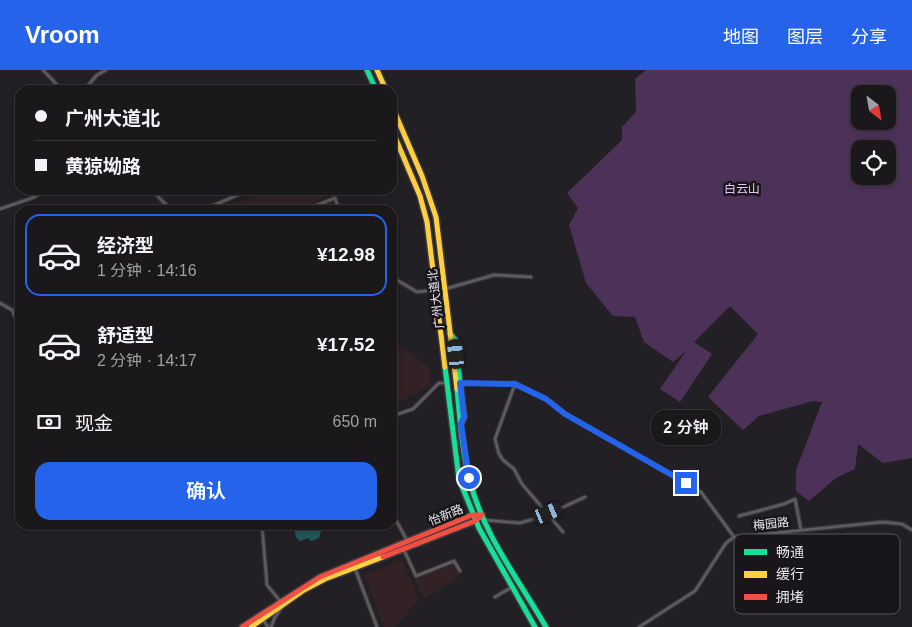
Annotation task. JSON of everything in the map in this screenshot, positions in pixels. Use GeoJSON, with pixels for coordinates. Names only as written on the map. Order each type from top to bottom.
{"type":"FeatureCollection","features":[{"type":"Feature","properties":{"kind":"main road"},"geometry":{"type":"LineString","coordinates":[[368,70],[374,85]]}},
{"type":"Feature","properties":{"kind":"main road"},"geometry":{"type":"LineString","coordinates":[[377,70],[384,85]]}},
{"type":"Feature","properties":{"kind":"main road","name":"广州大道北"},"geometry":{"type":"LineString","coordinates":[[397,117],[434,210],[467,469],[483,517],[546,627]]}},
{"type":"Feature","properties":{"kind":"main road"},"geometry":{"type":"LineString","coordinates":[[397,141],[406,138]]}},
{"type":"Feature","properties":{"kind":"main road","name":"广州大道北"},"geometry":{"type":"LineString","coordinates":[[397,141],[424,208],[436,289],[458,473],[474,518],[534,627]]}},
{"type":"Feature","properties":{"kind":"main road"},"geometry":{"type":"LineString","coordinates":[[450,334],[455,339],[464,417],[461,424]]}},
{"type":"Feature","properties":{"kind":"main road","name":"怡新路"},"geometry":{"type":"LineString","coordinates":[[354,565],[408,542],[474,518],[483,517]]}},
{"type":"Feature","properties":{"kind":"main road","name":"怡新路"},"geometry":{"type":"LineString","coordinates":[[246,626],[260,620],[312,581],[403,548],[474,518]]}},
{"type":"Feature","properties":{"kind":"street"},"geometry":{"type":"LineString","coordinates":[[43,70],[57,85]]}},
{"type":"Feature","properties":{"kind":"street"},"geometry":{"type":"LineString","coordinates":[[88,85],[96,76],[106,70]]}},
{"type":"Feature","properties":{"kind":"street"},"geometry":{"type":"LineString","coordinates":[[0,209],[37,195]]}},
{"type":"Feature","properties":{"kind":"street"},"geometry":{"type":"LineString","coordinates":[[156,195],[166,205]]}},
{"type":"Feature","properties":{"kind":"street"},"geometry":{"type":"LineString","coordinates":[[215,205],[238,195]]}},
{"type":"Feature","properties":{"kind":"street"},"geometry":{"type":"LineString","coordinates":[[318,205],[335,198],[337,205]]}},
{"type":"Feature","properties":{"kind":"street"},"geometry":{"type":"LineString","coordinates":[[445,289],[494,275],[531,277]]}},
{"type":"Feature","properties":{"kind":"street"},"geometry":{"type":"LineString","coordinates":[[397,280],[417,292],[436,289]]}},
{"type":"Feature","properties":{"kind":"street"},"geometry":{"type":"LineString","coordinates":[[0,303],[12,310],[15,316]]}},
{"type":"Feature","properties":{"kind":"street"},"geometry":{"type":"LineString","coordinates":[[397,414],[413,409],[439,383],[446,382]]}},
{"type":"Feature","properties":{"kind":"street"},"geometry":{"type":"LineString","coordinates":[[460,383],[515,384],[546,399],[565,414],[701,492],[734,537],[724,546],[695,591],[639,627]]}},
{"type":"Feature","properties":{"kind":"street"},"geometry":{"type":"LineString","coordinates":[[515,384],[495,439],[498,451],[503,460],[514,469],[522,484],[563,532]]}},
{"type":"Feature","properties":{"kind":"street"},"geometry":{"type":"LineString","coordinates":[[483,517],[520,523],[585,497]]}},
{"type":"Feature","properties":{"kind":"street"},"geometry":{"type":"LineString","coordinates":[[739,516],[784,504],[795,499],[801,530]]}},
{"type":"Feature","properties":{"kind":"street"},"geometry":{"type":"LineString","coordinates":[[397,522],[408,542]]}},
{"type":"Feature","properties":{"kind":"street","name":"梅园路"},"geometry":{"type":"LineString","coordinates":[[763,534],[891,522],[902,524],[912,530]]}},
{"type":"Feature","properties":{"kind":"street"},"geometry":{"type":"LineString","coordinates":[[262,530],[267,585],[283,602],[271,627]]}},
{"type":"Feature","properties":{"kind":"street"},"geometry":{"type":"LineString","coordinates":[[403,548],[416,576],[454,561],[460,571]]}},
{"type":"Feature","properties":{"kind":"street"},"geometry":{"type":"LineString","coordinates":[[354,565],[377,627]]}},
{"type":"Feature","properties":{"kind":"street"},"geometry":{"type":"LineString","coordinates":[[495,597],[512,587]]}},
{"type":"Feature","properties":{"kind":"street"},"geometry":{"type":"LineString","coordinates":[[260,620],[268,627]]}},
{"type":"Feature","properties":{"kind":"shaded area"},"geometry":{"type":"Polygon","coordinates":[[[253,195],[327,196],[310,205],[232,205],[253,195]]]}},
{"type":"Feature","properties":{"kind":"shaded area"},"geometry":{"type":"Polygon","coordinates":[[[397,344],[429,367],[431,385],[397,404],[397,344]]]}},
{"type":"Feature","properties":{"kind":"shaded area"},"geometry":{"type":"Polygon","coordinates":[[[402,560],[419,599],[396,627],[384,627],[364,575],[402,560]]]}},
{"type":"Feature","properties":{"kind":"shaded area"},"geometry":{"type":"Polygon","coordinates":[[[454,563],[460,575],[424,599],[414,579],[454,563]]]}},
{"type":"Feature","properties":{"kind":"green space","name":"白云山"},"geometry":{"type":"Polygon","coordinates":[[[646,70],[912,70],[912,458],[883,463],[858,444],[855,469],[836,478],[809,501],[796,491],[796,470],[822,402],[813,401],[759,416],[743,430],[708,397],[758,334],[730,306],[694,342],[712,354],[680,402],[660,389],[686,351],[673,362],[644,342],[635,317],[613,316],[586,283],[569,225],[578,208],[567,193],[622,140],[622,127],[636,112],[635,79],[646,70]]]}},
{"type":"Feature","properties":{"kind":"water"},"geometry":{"type":"Polygon","coordinates":[[[294,530],[321,530],[319,538],[311,541],[308,538],[300,541],[296,537],[294,530]]]}},
{"type":"Feature","properties":{"kind":"traffic: fast"},"geometry":{"type":"LineString","coordinates":[[367,70],[374,85]]}},
{"type":"Feature","properties":{"kind":"traffic: fast"},"geometry":{"type":"LineString","coordinates":[[450,334],[455,339],[464,417],[461,424]]}},
{"type":"Feature","properties":{"kind":"traffic: fast"},"geometry":{"type":"LineString","coordinates":[[445,367],[459,479],[479,528],[535,627]]}},
{"type":"Feature","properties":{"kind":"traffic: fast"},"geometry":{"type":"LineString","coordinates":[[457,389],[465,458],[476,501],[493,538],[546,627]]}},
{"type":"Feature","properties":{"kind":"traffic: slow"},"geometry":{"type":"LineString","coordinates":[[377,70],[384,85]]}},
{"type":"Feature","properties":{"kind":"traffic: slow"},"geometry":{"type":"LineString","coordinates":[[397,118],[422,176],[436,217],[457,389]]}},
{"type":"Feature","properties":{"kind":"traffic: slow"},"geometry":{"type":"LineString","coordinates":[[397,142],[420,196],[427,222],[445,367]]}},
{"type":"Feature","properties":{"kind":"traffic: slow"},"geometry":{"type":"LineString","coordinates":[[251,627],[304,590],[325,579],[383,557]]}},
{"type":"Feature","properties":{"kind":"traffic: jam"},"geometry":{"type":"LineString","coordinates":[[242,627],[320,577],[472,515],[482,515]]}},
{"type":"Feature","properties":{"kind":"traffic: jam"},"geometry":{"type":"LineString","coordinates":[[383,557],[475,521],[482,515]]}},
{"type":"Feature","properties":{"kind":"route"},"geometry":{"type":"LineString","coordinates":[[469,478],[461,424],[464,417],[460,383],[515,384],[546,399],[565,414],[686,483]]}}]}
